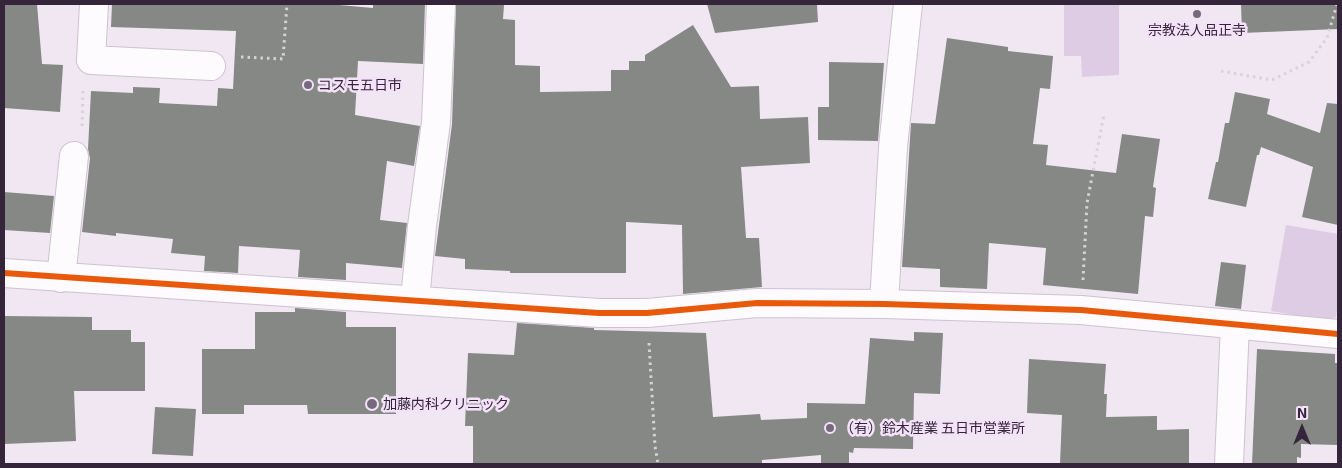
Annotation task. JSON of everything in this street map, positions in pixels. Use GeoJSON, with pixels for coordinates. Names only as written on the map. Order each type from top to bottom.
{"type":"FeatureCollection","features":[{"type":"Feature","properties":{"kind":"street"},"geometry":{"type":"LineString","coordinates":[[94,4],[91,60],[211,66]]}},
{"type":"Feature","properties":{"kind":"street"},"geometry":{"type":"LineString","coordinates":[[415,300],[422,226],[436,122],[441,4]]}},
{"type":"Feature","properties":{"kind":"street"},"geometry":{"type":"LineString","coordinates":[[884,304],[893,147],[908,4]]}},
{"type":"Feature","properties":{"kind":"street"},"geometry":{"type":"LineString","coordinates":[[61,278],[74,156]]}},
{"type":"Feature","properties":{"kind":"street"},"geometry":{"type":"LineString","coordinates":[[4,273],[599,313],[647,313],[757,303],[884,304],[1081,310],[1338,334]]}},
{"type":"Feature","properties":{"kind":"street"},"geometry":{"type":"LineString","coordinates":[[1229,464],[1235,324]]}},
{"type":"Feature","properties":{"kind":"path"},"geometry":{"type":"LineString","coordinates":[[211,66],[211,56],[283,59],[287,4]]}},
{"type":"Feature","properties":{"kind":"path"},"geometry":{"type":"LineString","coordinates":[[1221,71],[1272,80],[1309,62],[1327,38],[1337,4]]}},
{"type":"Feature","properties":{"kind":"path"},"geometry":{"type":"LineString","coordinates":[[74,156],[81,156],[84,60],[91,60]]}},
{"type":"Feature","properties":{"kind":"path"},"geometry":{"type":"LineString","coordinates":[[1081,310],[1087,203],[1104,114]]}},
{"type":"Feature","properties":{"kind":"path"},"geometry":{"type":"LineString","coordinates":[[647,313],[655,446],[658,464]]}},
{"type":"Feature","properties":{"kind":"shaded area"},"geometry":{"type":"Polygon","coordinates":[[[1064,4],[1119,4],[1119,75],[1082,77],[1081,56],[1064,56],[1064,4]]]}},
{"type":"Feature","properties":{"kind":"shaded area"},"geometry":{"type":"Polygon","coordinates":[[[1286,225],[1338,234],[1338,303],[1336,317],[1329,321],[1271,311],[1286,225]]]}},
{"type":"Feature","properties":{"kind":"building"},"geometry":{"type":"Polygon","coordinates":[[[4,4],[37,4],[42,64],[63,65],[60,112],[4,108],[4,4]]]}},
{"type":"Feature","properties":{"kind":"building"},"geometry":{"type":"Polygon","coordinates":[[[112,4],[328,4],[373,8],[373,4],[425,4],[423,64],[358,61],[355,115],[420,126],[414,166],[387,161],[380,220],[407,223],[402,268],[346,263],[346,280],[298,277],[300,250],[239,246],[238,273],[204,271],[205,256],[171,253],[173,239],[116,233],[116,236],[82,232],[90,158],[88,149],[91,91],[133,93],[133,87],[160,88],[159,103],[217,106],[218,88],[233,89],[236,31],[111,27],[112,4]]]}},
{"type":"Feature","properties":{"kind":"building"},"geometry":{"type":"Polygon","coordinates":[[[456,4],[504,5],[503,19],[515,20],[515,65],[540,66],[540,92],[611,91],[611,70],[629,70],[629,61],[645,61],[645,55],[693,25],[731,87],[759,86],[760,119],[808,117],[810,163],[741,167],[746,238],[759,238],[762,287],[683,294],[682,225],[626,222],[626,273],[510,273],[510,271],[465,269],[465,259],[435,256],[452,124],[456,4]]]}},
{"type":"Feature","properties":{"kind":"building"},"geometry":{"type":"Polygon","coordinates":[[[707,4],[817,4],[818,22],[715,33],[707,4]]]}},
{"type":"Feature","properties":{"kind":"building"},"geometry":{"type":"Polygon","coordinates":[[[1241,4],[1338,4],[1338,29],[1242,33],[1241,4]]]}},
{"type":"Feature","properties":{"kind":"building"},"geometry":{"type":"Polygon","coordinates":[[[947,38],[1008,47],[1008,51],[1053,56],[1050,89],[1040,88],[1033,144],[1048,145],[1046,165],[1116,173],[1122,134],[1160,139],[1153,187],[1156,188],[1153,217],[1145,216],[1138,294],[1043,285],[1046,248],[989,243],[987,289],[940,287],[940,269],[902,267],[911,123],[935,124],[947,38]]]}},
{"type":"Feature","properties":{"kind":"building"},"geometry":{"type":"Polygon","coordinates":[[[829,62],[884,63],[878,141],[818,140],[818,107],[829,107],[829,62]]]}},
{"type":"Feature","properties":{"kind":"building"},"geometry":{"type":"Polygon","coordinates":[[[1235,92],[1270,99],[1267,114],[1320,133],[1327,103],[1338,104],[1338,225],[1302,217],[1313,167],[1261,147],[1259,155],[1257,155],[1246,207],[1208,199],[1216,162],[1218,162],[1225,123],[1229,123],[1235,92]]]}},
{"type":"Feature","properties":{"kind":"building"},"geometry":{"type":"Polygon","coordinates":[[[4,192],[54,196],[50,233],[4,230],[4,192]]]}},
{"type":"Feature","properties":{"kind":"building"},"geometry":{"type":"Polygon","coordinates":[[[1221,262],[1246,265],[1241,309],[1215,306],[1221,262]]]}},
{"type":"Feature","properties":{"kind":"building"},"geometry":{"type":"Polygon","coordinates":[[[295,308],[346,312],[346,327],[396,327],[396,414],[308,414],[307,405],[244,405],[244,414],[202,414],[202,349],[255,349],[255,312],[295,312],[295,308]]]}},
{"type":"Feature","properties":{"kind":"building"},"geometry":{"type":"Polygon","coordinates":[[[4,316],[92,317],[92,330],[131,330],[131,342],[145,342],[145,391],[74,391],[76,441],[4,444],[4,316]]]}},
{"type":"Feature","properties":{"kind":"building"},"geometry":{"type":"Polygon","coordinates":[[[517,323],[594,328],[594,330],[706,333],[713,417],[760,414],[761,420],[807,418],[807,403],[865,404],[870,338],[914,341],[914,332],[943,333],[940,394],[914,393],[913,449],[854,448],[853,453],[849,452],[849,464],[821,464],[821,455],[762,460],[762,464],[473,464],[473,426],[465,426],[468,353],[514,355],[517,323]]]}},
{"type":"Feature","properties":{"kind":"building"},"geometry":{"type":"Polygon","coordinates":[[[1257,349],[1335,354],[1335,363],[1338,363],[1338,445],[1301,444],[1301,458],[1297,457],[1297,464],[1252,464],[1257,349]]]}},
{"type":"Feature","properties":{"kind":"building"},"geometry":{"type":"Polygon","coordinates":[[[1029,359],[1106,364],[1104,394],[1107,394],[1106,417],[1157,416],[1157,430],[1189,429],[1189,464],[1060,464],[1062,415],[1027,413],[1029,359]]]}},
{"type":"Feature","properties":{"kind":"building"},"geometry":{"type":"Polygon","coordinates":[[[155,407],[196,409],[193,456],[152,454],[155,407]]]}},
{"type":"Feature","properties":{"kind":"cycle path"},"geometry":{"type":"LineString","coordinates":[[4,273],[599,313],[647,313],[757,303],[884,304],[1081,310],[1338,334]]}},
{"type":"Feature","properties":{"kind":"place","name":"宗教法人品正寺"},"geometry":{"type":"Point","coordinates":[1197,14]}},
{"type":"Feature","properties":{"kind":"place","name":"コスモ五日市"},"geometry":{"type":"Point","coordinates":[308,85]}},
{"type":"Feature","properties":{"kind":"place","name":"加藤内科クリニック"},"geometry":{"type":"Point","coordinates":[372,404]}},
{"type":"Feature","properties":{"kind":"place","name":"（有）鈴木産業 五日市営業所"},"geometry":{"type":"Point","coordinates":[830,428]}}]}
